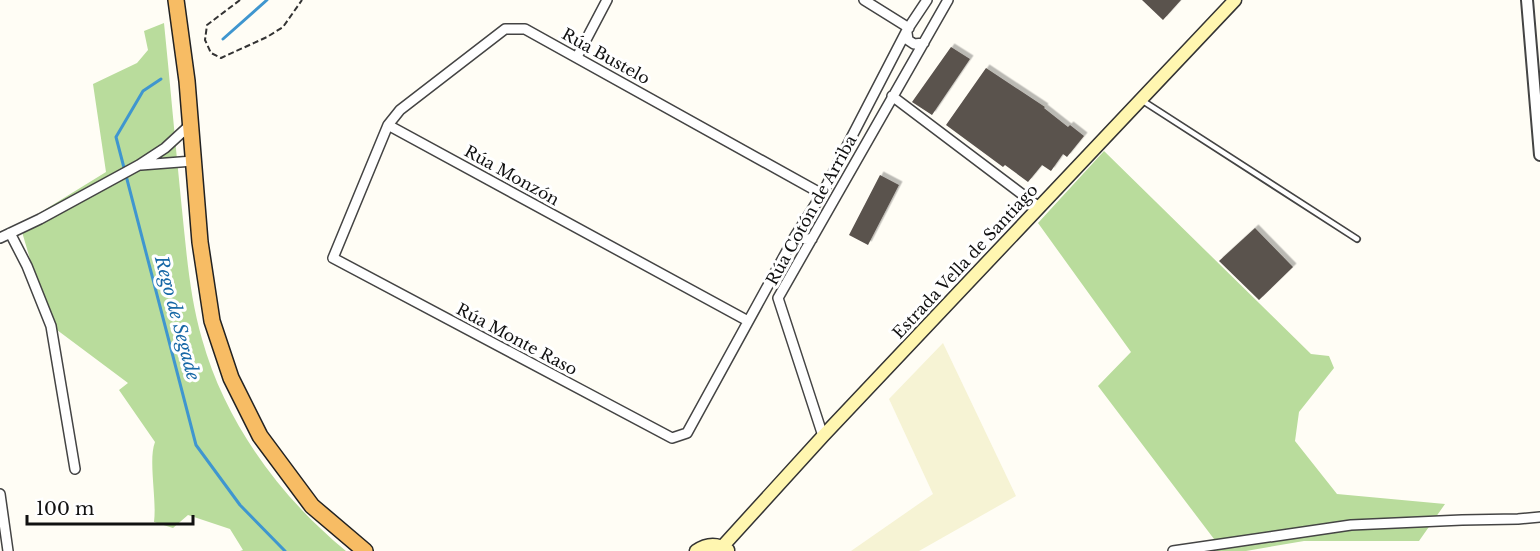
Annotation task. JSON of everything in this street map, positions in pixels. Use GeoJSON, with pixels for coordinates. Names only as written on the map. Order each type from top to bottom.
{"type":"FeatureCollection","features":[{"type":"Feature","properties":{"kind":"highway"},"geometry":{"type":"LineString","coordinates":[[176,0],[187,81],[200,242],[212,321],[231,378],[260,436],[312,506],[364,551]]}},
{"type":"Feature","properties":{"kind":"main road","name":"Estrada Vella de Santiago"},"geometry":{"type":"LineString","coordinates":[[696,551],[709,545],[726,549],[823,436],[1235,0]]}},
{"type":"Feature","properties":{"kind":"street"},"geometry":{"type":"LineString","coordinates":[[577,57],[607,0]]}},
{"type":"Feature","properties":{"kind":"street"},"geometry":{"type":"LineString","coordinates":[[864,0],[909,29],[911,42],[917,45],[926,40],[926,27],[920,24],[909,29]]}},
{"type":"Feature","properties":{"kind":"street"},"geometry":{"type":"LineString","coordinates":[[794,238],[812,239],[807,225],[909,29],[927,0]]}},
{"type":"Feature","properties":{"kind":"street","name":"Rúa Cotón de Arriba"},"geometry":{"type":"LineString","coordinates":[[823,436],[778,298],[948,0]]}},
{"type":"Feature","properties":{"kind":"street"},"geometry":{"type":"LineString","coordinates":[[1527,0],[1540,154]]}},
{"type":"Feature","properties":{"kind":"street","name":"Rúa Bustelo"},"geometry":{"type":"LineString","coordinates":[[388,125],[400,110],[505,29],[525,29],[822,194]]}},
{"type":"Feature","properties":{"kind":"street"},"geometry":{"type":"LineString","coordinates":[[892,96],[1039,207]]}},
{"type":"Feature","properties":{"kind":"street"},"geometry":{"type":"LineString","coordinates":[[0,238],[139,165],[165,148],[190,125]]}},
{"type":"Feature","properties":{"kind":"street","name":"Rúa Monte Raso"},"geometry":{"type":"LineString","coordinates":[[388,125],[333,258],[672,438],[687,433],[748,321]]}},
{"type":"Feature","properties":{"kind":"street","name":"Rúa Monzón"},"geometry":{"type":"LineString","coordinates":[[388,125],[748,321]]}},
{"type":"Feature","properties":{"kind":"street"},"geometry":{"type":"LineString","coordinates":[[139,165],[194,161]]}},
{"type":"Feature","properties":{"kind":"street"},"geometry":{"type":"LineString","coordinates":[[748,321],[794,238],[822,194]]}},
{"type":"Feature","properties":{"kind":"street"},"geometry":{"type":"LineString","coordinates":[[10,233],[27,266],[51,326],[75,469]]}},
{"type":"Feature","properties":{"kind":"street"},"geometry":{"type":"LineString","coordinates":[[0,494],[8,551]]}},
{"type":"Feature","properties":{"kind":"street"},"geometry":{"type":"LineString","coordinates":[[1173,551],[1350,525],[1540,517]]}},
{"type":"Feature","properties":{"kind":"lane"},"geometry":{"type":"LineString","coordinates":[[1141,100],[1357,240]]}},
{"type":"Feature","properties":{"kind":"path"},"geometry":{"type":"LineString","coordinates":[[240,0],[207,25],[208,47],[211,53],[221,58],[283,27],[302,0]]}},
{"type":"Feature","properties":{"kind":"shaded area"},"geometry":{"type":"Polygon","coordinates":[[[943,343],[1016,496],[919,551],[851,551],[933,494],[889,399],[943,343]]]}},
{"type":"Feature","properties":{"kind":"green space"},"geometry":{"type":"Polygon","coordinates":[[[164,23],[188,270],[202,339],[212,370],[240,428],[277,482],[322,530],[346,551],[240,551],[243,550],[230,529],[188,515],[173,528],[154,522],[152,459],[155,442],[119,390],[128,383],[49,324],[20,225],[106,172],[93,84],[137,63],[148,50],[144,31],[164,23]]]}},
{"type":"Feature","properties":{"kind":"green space"},"geometry":{"type":"Polygon","coordinates":[[[1104,151],[1311,354],[1329,356],[1334,368],[1299,412],[1295,441],[1337,494],[1445,504],[1419,541],[1304,541],[1246,551],[1205,551],[1199,548],[1214,539],[1098,386],[1131,352],[1038,223],[1104,151]]]}},
{"type":"Feature","properties":{"kind":"building"},"geometry":{"type":"Polygon","coordinates":[[[1142,0],[1181,0],[1163,20],[1142,0]]]}},
{"type":"Feature","properties":{"kind":"building"},"geometry":{"type":"Polygon","coordinates":[[[951,47],[970,59],[932,115],[912,102],[951,47]]]}},
{"type":"Feature","properties":{"kind":"building"},"geometry":{"type":"Polygon","coordinates":[[[986,68],[1084,136],[1067,157],[1063,154],[1051,171],[1042,165],[1028,182],[1005,165],[1003,167],[946,125],[986,68]]]}},
{"type":"Feature","properties":{"kind":"building"},"geometry":{"type":"Polygon","coordinates":[[[880,175],[899,185],[868,245],[849,235],[880,175]]]}},
{"type":"Feature","properties":{"kind":"building"},"geometry":{"type":"Polygon","coordinates":[[[1255,228],[1293,267],[1259,300],[1219,261],[1255,228]]]}},
{"type":"Feature","properties":{"kind":"waterway","name":"Rego de Segade"},"geometry":{"type":"LineString","coordinates":[[223,39],[267,0]]}},
{"type":"Feature","properties":{"kind":"waterway","name":"Rego de Segade"},"geometry":{"type":"LineString","coordinates":[[161,79],[143,91],[116,137],[196,445],[240,505],[285,551]]}}]}
